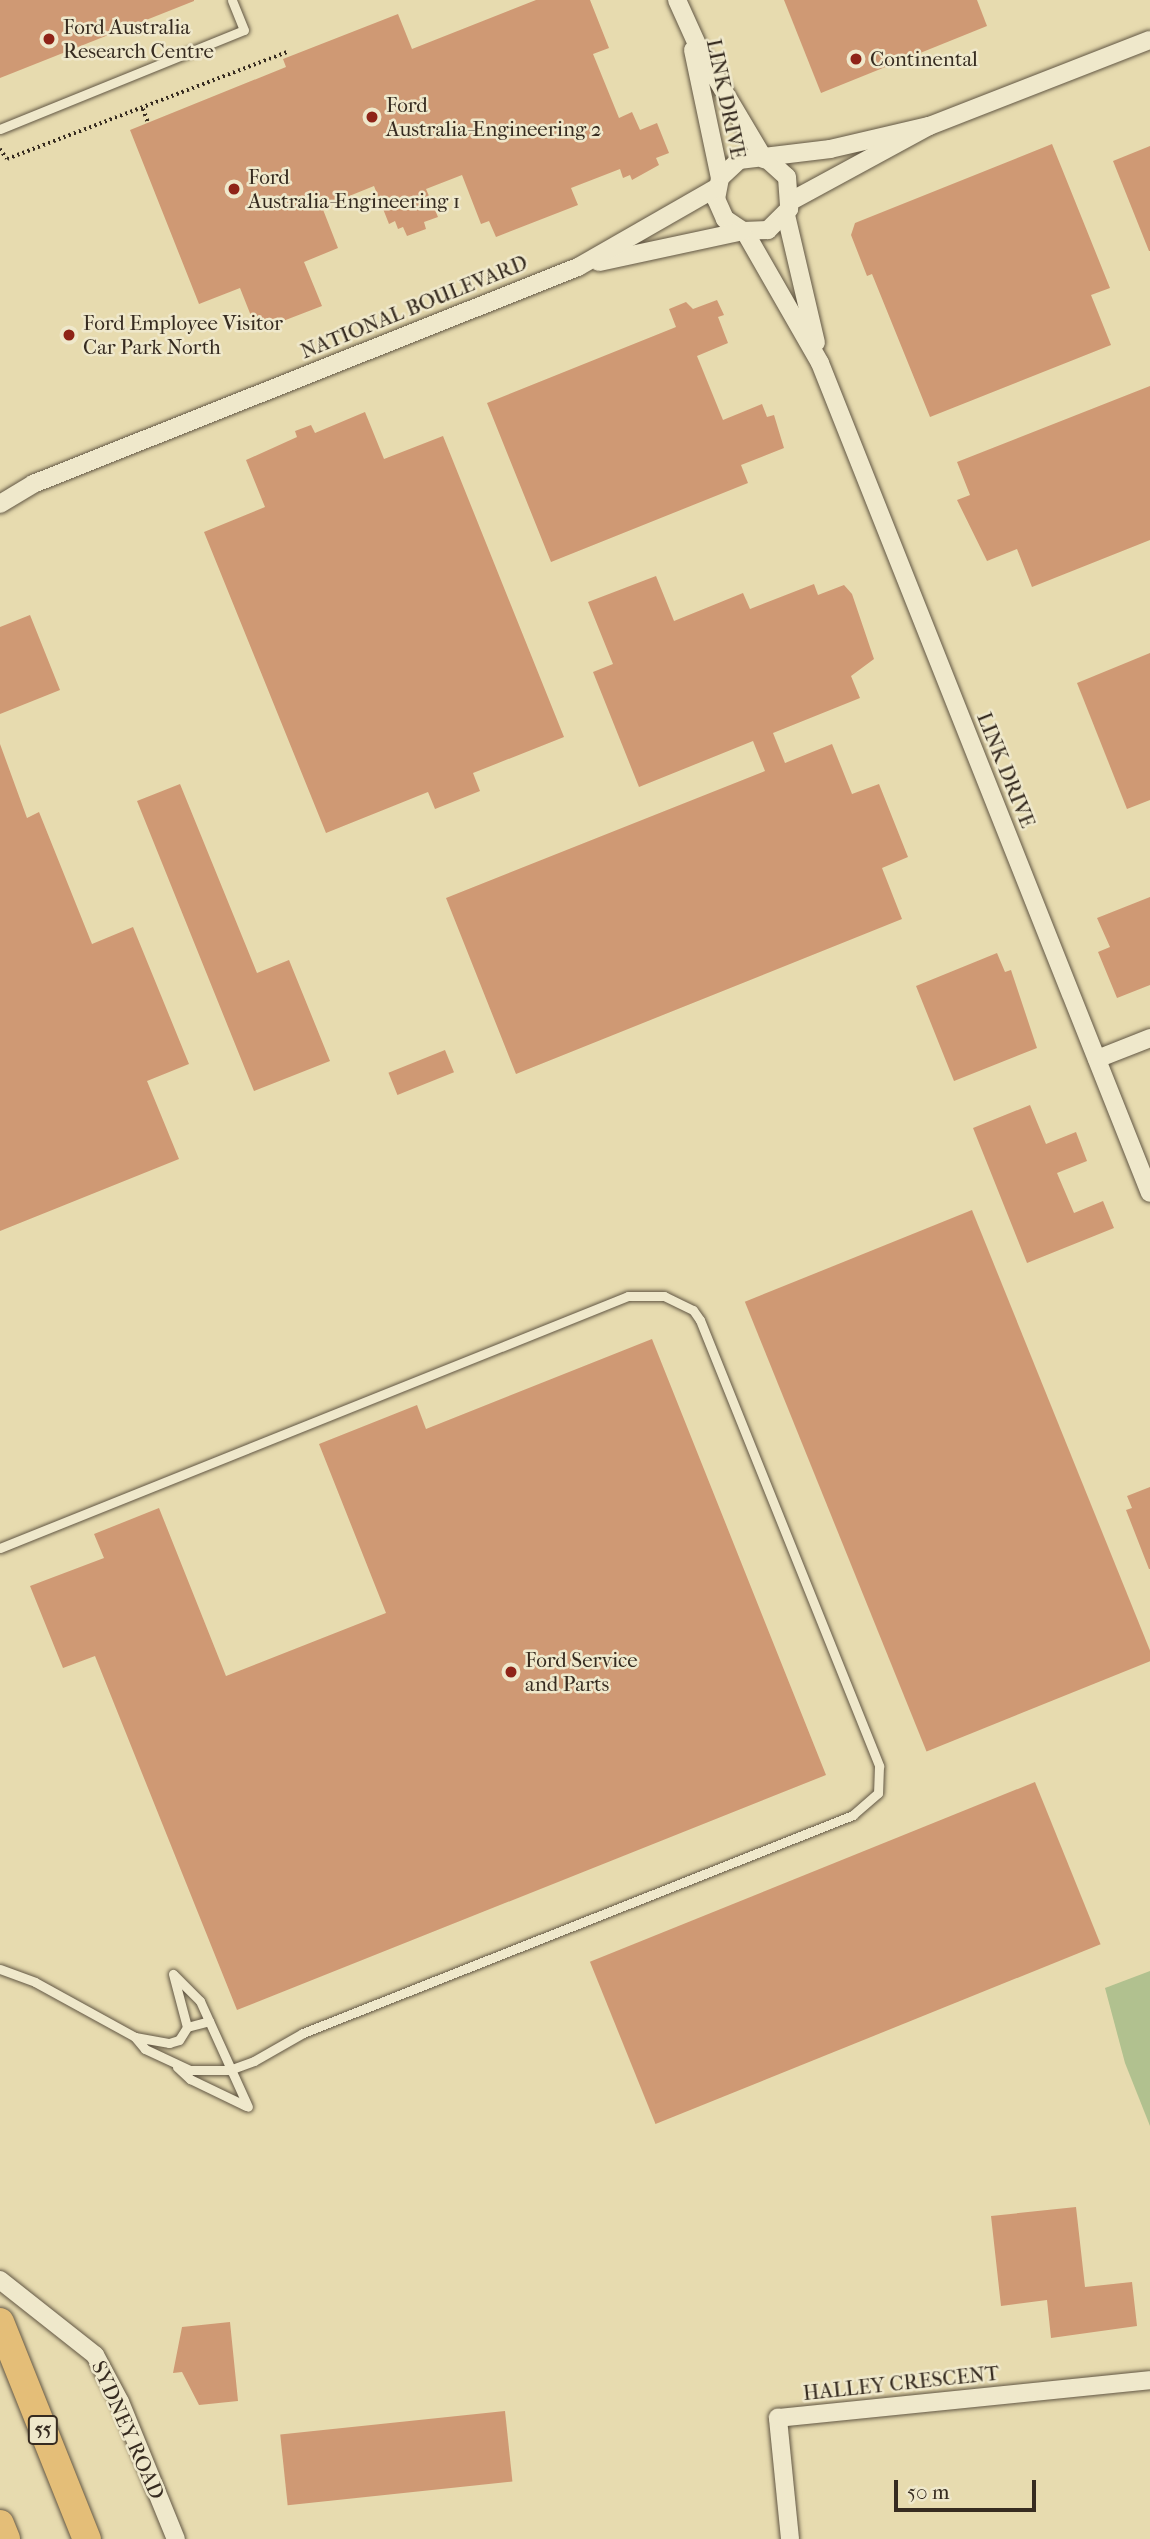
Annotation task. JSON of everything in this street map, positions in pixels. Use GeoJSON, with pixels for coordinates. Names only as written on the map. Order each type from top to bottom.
{"type":"FeatureCollection","features":[{"type":"Feature","properties":{"kind":"highway","name":"55"},"geometry":{"type":"LineString","coordinates":[[0,2322],[87,2539]]}},
{"type":"Feature","properties":{"kind":"highway"},"geometry":{"type":"LineString","coordinates":[[0,2524],[6,2539]]}},
{"type":"Feature","properties":{"kind":"street","name":"LINK DRIVE"},"geometry":{"type":"LineString","coordinates":[[677,0],[688,29],[718,183]]}},
{"type":"Feature","properties":{"kind":"street","name":"LINK DRIVE"},"geometry":{"type":"LineString","coordinates":[[688,29],[766,160]]}},
{"type":"Feature","properties":{"kind":"street"},"geometry":{"type":"LineString","coordinates":[[929,127],[766,160],[739,160],[718,183],[719,210],[744,231],[768,230],[788,208],[929,127],[1150,40]]}},
{"type":"Feature","properties":{"kind":"street"},"geometry":{"type":"LineString","coordinates":[[766,160],[787,177],[788,208]]}},
{"type":"Feature","properties":{"kind":"street","name":"NATIONAL BOULEVARD"},"geometry":{"type":"LineString","coordinates":[[0,504],[33,484],[578,267],[718,183]]}},
{"type":"Feature","properties":{"kind":"street","name":"LINK DRIVE"},"geometry":{"type":"LineString","coordinates":[[788,208],[820,363]]}},
{"type":"Feature","properties":{"kind":"street","name":"LINK DRIVE"},"geometry":{"type":"LineString","coordinates":[[744,231],[820,363],[1150,1193]]}},
{"type":"Feature","properties":{"kind":"street","name":"NATIONAL BOULEVARD"},"geometry":{"type":"LineString","coordinates":[[578,267],[744,231]]}},
{"type":"Feature","properties":{"kind":"street","name":"NATIONAL BOULEVARD"},"geometry":{"type":"LineString","coordinates":[[0,489],[33,484]]}},
{"type":"Feature","properties":{"kind":"street"},"geometry":{"type":"LineString","coordinates":[[1097,1059],[1150,1038]]}},
{"type":"Feature","properties":{"kind":"street","name":"SYDNEY ROAD"},"geometry":{"type":"LineString","coordinates":[[0,2280],[95,2355],[120,2402],[176,2539]]}},
{"type":"Feature","properties":{"kind":"street","name":"HALLEY CRESCENT"},"geometry":{"type":"LineString","coordinates":[[790,2539],[778,2418],[1150,2380]]}},
{"type":"Feature","properties":{"kind":"lane"},"geometry":{"type":"LineString","coordinates":[[0,129],[244,30],[232,0]]}},
{"type":"Feature","properties":{"kind":"lane"},"geometry":{"type":"LineString","coordinates":[[0,1548],[628,1296],[655,1295],[678,1301],[693,1310],[709,1340],[879,1766],[878,1793],[853,1815],[303,2034],[229,2070],[208,2072],[173,2064]]}},
{"type":"Feature","properties":{"kind":"lane"},"geometry":{"type":"LineString","coordinates":[[0,1969],[35,1982],[135,2037],[190,2079],[248,2106],[192,1990],[173,1974],[187,2027]]}},
{"type":"Feature","properties":{"kind":"lane"},"geometry":{"type":"LineString","coordinates":[[135,2037],[169,2043],[179,2040],[187,2027],[209,2021]]}},
{"type":"Feature","properties":{"kind":"path"},"geometry":{"type":"LineString","coordinates":[[0,149],[7,159],[288,52]]}},
{"type":"Feature","properties":{"kind":"path"},"geometry":{"type":"LineString","coordinates":[[143,109],[148,122]]}},
{"type":"Feature","properties":{"kind":"green space"},"geometry":{"type":"Polygon","coordinates":[[[1150,1971],[1150,2126],[1125,2063],[1105,1988],[1150,1971]]]}},
{"type":"Feature","properties":{"kind":"building","name":"Ford Australia Research Centre"},"geometry":{"type":"Polygon","coordinates":[[[0,0],[194,0],[194,1],[0,78],[0,0]]]}},
{"type":"Feature","properties":{"kind":"building"},"geometry":{"type":"Polygon","coordinates":[[[536,0],[590,0],[609,48],[593,54],[619,118],[632,112],[640,130],[657,123],[669,153],[656,158],[659,165],[632,180],[630,175],[623,178],[620,169],[571,188],[578,205],[496,237],[489,221],[481,224],[462,175],[426,189],[438,217],[424,222],[426,229],[407,236],[403,227],[398,229],[395,221],[389,224],[374,186],[322,207],[338,248],[304,262],[322,306],[257,331],[240,288],[199,304],[130,130],[286,67],[283,59],[398,14],[412,49],[536,0]]]}},
{"type":"Feature","properties":{"kind":"building","name":"Continental"},"geometry":{"type":"Polygon","coordinates":[[[784,0],[977,0],[987,26],[821,93],[784,0]]]}},
{"type":"Feature","properties":{"kind":"building"},"geometry":{"type":"Polygon","coordinates":[[[1052,144],[1110,288],[1091,295],[1111,345],[930,417],[872,274],[867,276],[851,235],[855,223],[1052,144]]]}},
{"type":"Feature","properties":{"kind":"building"},"geometry":{"type":"Polygon","coordinates":[[[1150,146],[1150,251],[1149,251],[1113,161],[1150,146]]]}},
{"type":"Feature","properties":{"kind":"building"},"geometry":{"type":"Polygon","coordinates":[[[717,300],[724,315],[718,317],[728,343],[697,356],[723,420],[762,404],[767,417],[774,415],[784,448],[741,465],[748,483],[551,562],[487,403],[676,327],[669,309],[686,302],[693,309],[717,300]]]}},
{"type":"Feature","properties":{"kind":"building"},"geometry":{"type":"Polygon","coordinates":[[[1150,386],[1150,540],[1032,587],[1017,549],[987,561],[957,500],[970,495],[957,462],[1150,386]]]}},
{"type":"Feature","properties":{"kind":"building"},"geometry":{"type":"Polygon","coordinates":[[[365,412],[384,459],[443,436],[564,737],[473,773],[480,791],[435,809],[428,792],[326,833],[204,532],[265,507],[246,460],[297,437],[295,431],[311,425],[315,433],[365,412]]]}},
{"type":"Feature","properties":{"kind":"building"},"geometry":{"type":"Polygon","coordinates":[[[656,576],[674,621],[743,593],[750,609],[814,584],[818,595],[844,585],[852,594],[874,659],[851,676],[860,698],[773,733],[785,763],[832,744],[852,794],[879,784],[908,857],[882,868],[902,919],[516,1074],[446,898],[765,771],[753,741],[639,787],[593,672],[613,664],[588,602],[656,576]]]}},
{"type":"Feature","properties":{"kind":"building"},"geometry":{"type":"Polygon","coordinates":[[[30,615],[60,690],[0,714],[0,627],[30,615]]]}},
{"type":"Feature","properties":{"kind":"building"},"geometry":{"type":"Polygon","coordinates":[[[1150,653],[1150,800],[1127,809],[1077,683],[1150,653]]]}},
{"type":"Feature","properties":{"kind":"building"},"geometry":{"type":"Polygon","coordinates":[[[0,744],[27,818],[39,812],[92,944],[133,927],[189,1064],[147,1081],[179,1159],[0,1231],[0,744]]]}},
{"type":"Feature","properties":{"kind":"building"},"geometry":{"type":"Polygon","coordinates":[[[180,784],[257,973],[289,960],[330,1061],[254,1091],[137,801],[180,784]]]}},
{"type":"Feature","properties":{"kind":"building"},"geometry":{"type":"Polygon","coordinates":[[[1150,897],[1150,985],[1117,998],[1098,952],[1110,947],[1097,918],[1150,897]]]}},
{"type":"Feature","properties":{"kind":"building"},"geometry":{"type":"Polygon","coordinates":[[[997,953],[1005,972],[1011,970],[1037,1048],[954,1081],[916,986],[997,953]]]}},
{"type":"Feature","properties":{"kind":"building"},"geometry":{"type":"Polygon","coordinates":[[[445,1050],[454,1072],[397,1095],[388,1073],[445,1050]]]}},
{"type":"Feature","properties":{"kind":"building"},"geometry":{"type":"Polygon","coordinates":[[[1030,1105],[1046,1144],[1076,1132],[1087,1161],[1057,1173],[1074,1213],[1103,1201],[1114,1228],[1027,1263],[973,1128],[1030,1105]]]}},
{"type":"Feature","properties":{"kind":"building"},"geometry":{"type":"Polygon","coordinates":[[[972,1210],[1150,1651],[1150,1661],[927,1751],[745,1302],[972,1210]]]}},
{"type":"Feature","properties":{"kind":"building","name":"Ford Service and Parts"},"geometry":{"type":"Polygon","coordinates":[[[652,1339],[826,1775],[237,2010],[95,1656],[63,1668],[30,1586],[104,1558],[94,1534],[159,1508],[226,1676],[386,1613],[319,1444],[417,1405],[426,1429],[652,1339]]]}},
{"type":"Feature","properties":{"kind":"building"},"geometry":{"type":"Polygon","coordinates":[[[1150,1487],[1149,1569],[1126,1510],[1132,1508],[1127,1496],[1150,1487]]]}},
{"type":"Feature","properties":{"kind":"building"},"geometry":{"type":"Polygon","coordinates":[[[1035,1782],[1101,1944],[656,2124],[590,1962],[1035,1782]]]}},
{"type":"Feature","properties":{"kind":"building"},"geometry":{"type":"Polygon","coordinates":[[[1076,2207],[1085,2287],[1132,2282],[1137,2326],[1051,2338],[1047,2300],[1001,2306],[991,2216],[1076,2207]]]}},
{"type":"Feature","properties":{"kind":"building"},"geometry":{"type":"Polygon","coordinates":[[[230,2322],[238,2401],[199,2405],[182,2372],[173,2373],[182,2327],[230,2322]]]}},
{"type":"Feature","properties":{"kind":"building"},"geometry":{"type":"Polygon","coordinates":[[[505,2411],[512,2482],[288,2505],[280,2435],[505,2411]]]}},
{"type":"Feature","properties":{"kind":"place","name":"Ford Australia Research Centre"},"geometry":{"type":"Point","coordinates":[49,39]}},
{"type":"Feature","properties":{"kind":"place","name":"Continental"},"geometry":{"type":"Point","coordinates":[856,59]}},
{"type":"Feature","properties":{"kind":"place","name":"Ford Australia-Engineering 2"},"geometry":{"type":"Point","coordinates":[372,117]}},
{"type":"Feature","properties":{"kind":"place","name":"Ford Australia-Engineering 1"},"geometry":{"type":"Point","coordinates":[234,189]}},
{"type":"Feature","properties":{"kind":"place","name":"Ford Employee Visitor Car Park North"},"geometry":{"type":"Point","coordinates":[69,335]}},
{"type":"Feature","properties":{"kind":"place","name":"Ford Service and Parts"},"geometry":{"type":"Point","coordinates":[511,1672]}}]}
